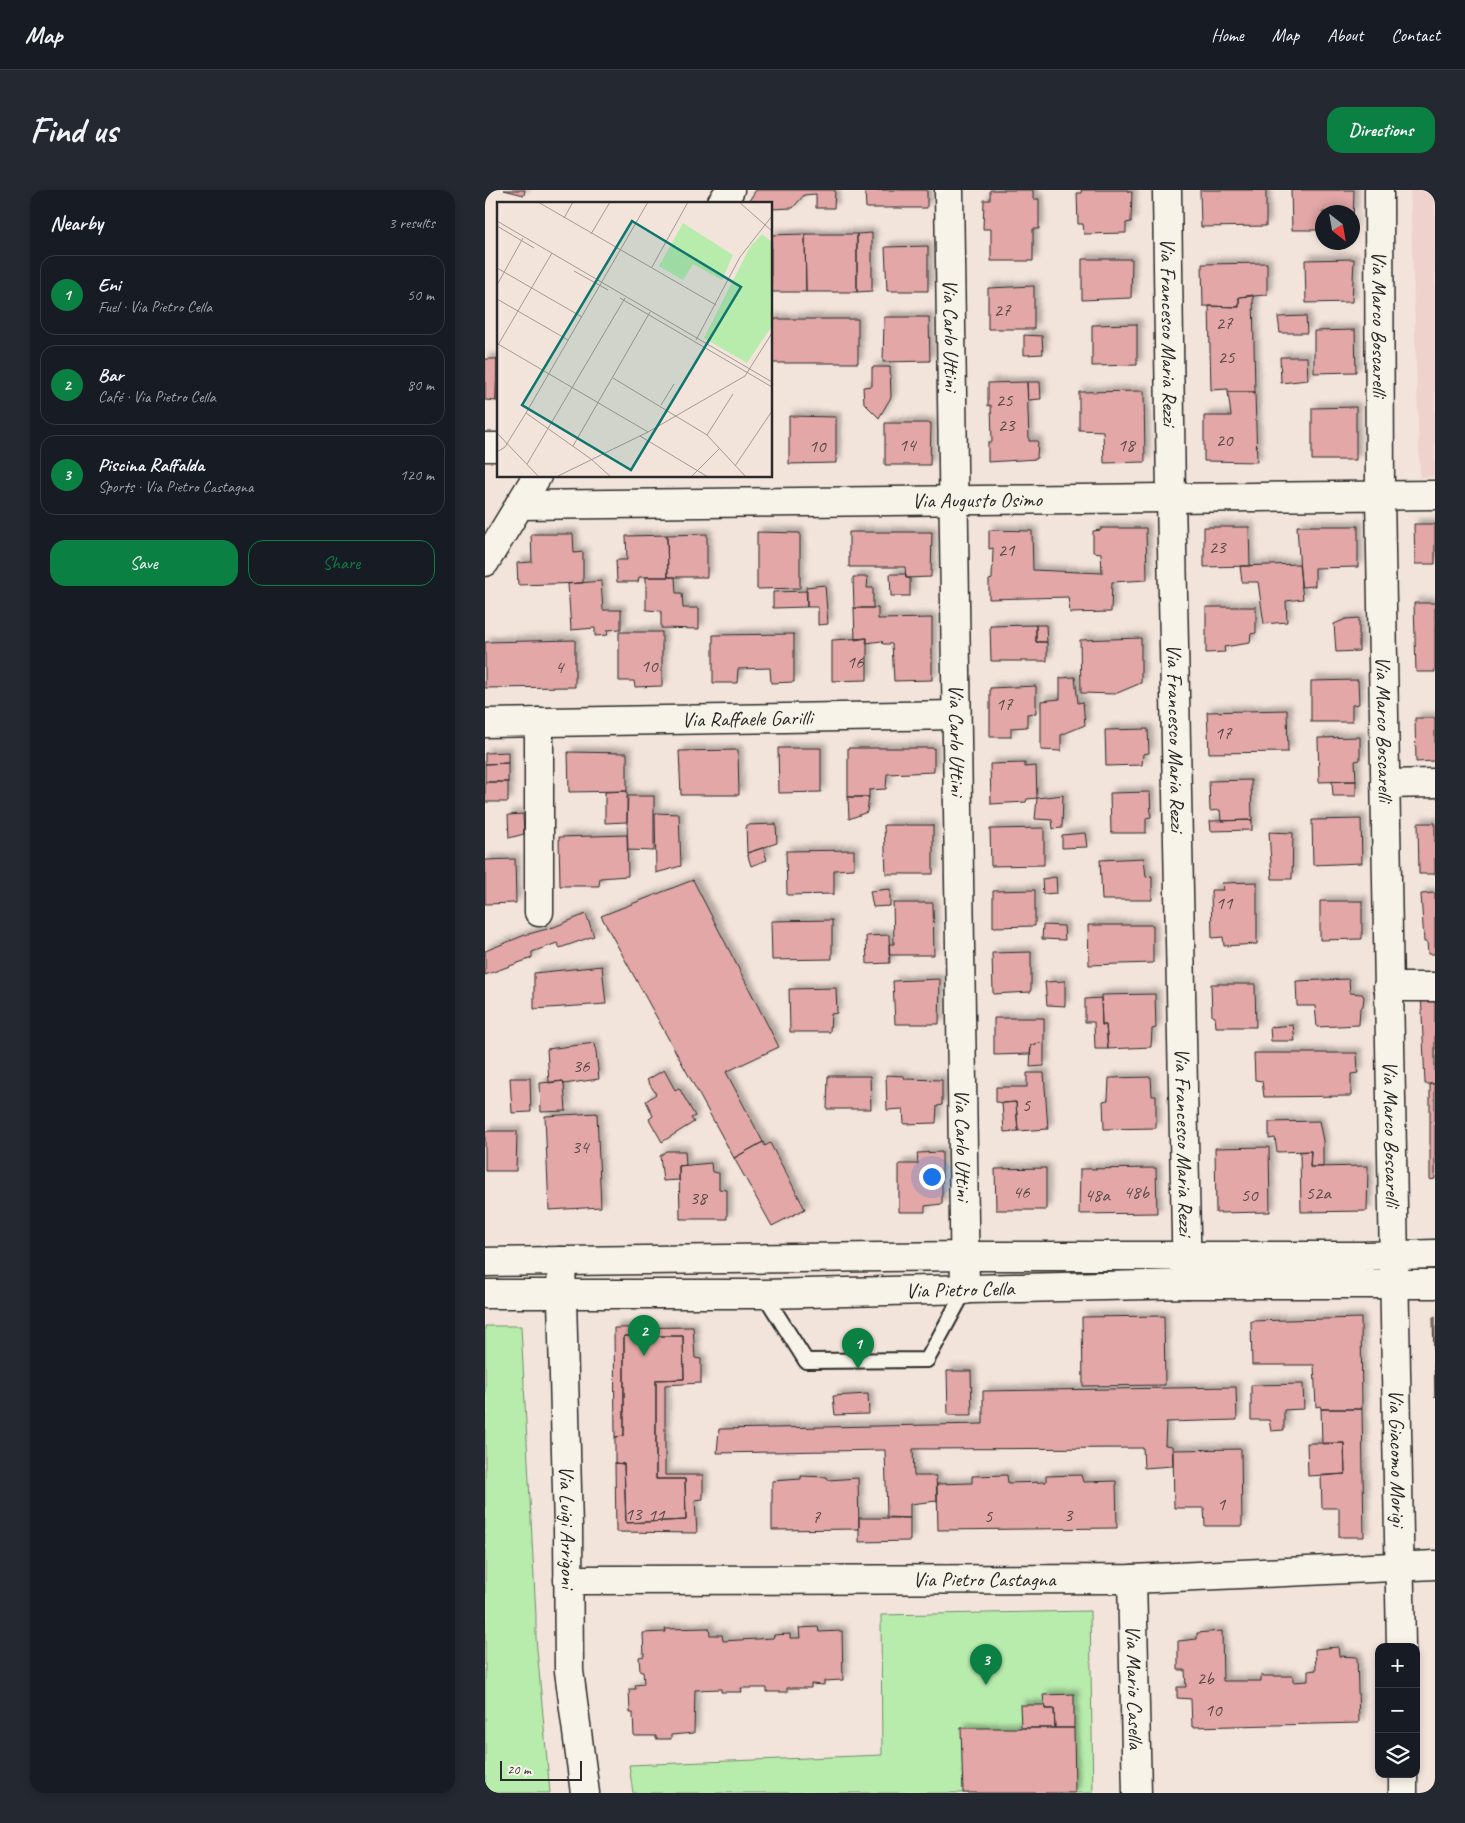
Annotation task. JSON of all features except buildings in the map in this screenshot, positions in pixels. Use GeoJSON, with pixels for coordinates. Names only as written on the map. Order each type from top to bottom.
{"type":"FeatureCollection","features":[{"type":"Feature","properties":{"kind":"street"},"geometry":{"type":"LineString","coordinates":[[722,202],[730,190]]}},
{"type":"Feature","properties":{"kind":"street","name":"Via Carlo Uttini"},"geometry":{"type":"LineString","coordinates":[[949,190],[965,1290]]}},
{"type":"Feature","properties":{"kind":"street","name":"Via Francesco Maria Rezzi"},"geometry":{"type":"LineString","coordinates":[[1167,190],[1171,498],[1187,1284]]}},
{"type":"Feature","properties":{"kind":"street","name":"Via Marco Boscarelli"},"geometry":{"type":"LineString","coordinates":[[1379,190],[1380,496],[1394,1269]]}},
{"type":"Feature","properties":{"kind":"street"},"geometry":{"type":"LineString","coordinates":[[485,562],[536,478]]}},
{"type":"Feature","properties":{"kind":"street","name":"Via Augusto Osimo"},"geometry":{"type":"LineString","coordinates":[[519,505],[1435,495]]}},
{"type":"Feature","properties":{"kind":"street","name":"Via Raffaele Garilli"},"geometry":{"type":"LineString","coordinates":[[485,723],[956,715]]}},
{"type":"Feature","properties":{"kind":"street"},"geometry":{"type":"LineString","coordinates":[[539,722],[539,912]]}},
{"type":"Feature","properties":{"kind":"street"},"geometry":{"type":"LineString","coordinates":[[1385,784],[1435,783]]}},
{"type":"Feature","properties":{"kind":"street"},"geometry":{"type":"LineString","coordinates":[[1388,988],[1435,986]]}},
{"type":"Feature","properties":{"kind":"street","name":"Via Pietro Cella"},"geometry":{"type":"LineString","coordinates":[[485,1294],[763,1294],[1187,1284],[1394,1269],[1435,1254]]}},
{"type":"Feature","properties":{"kind":"street","name":"Via Pietro Cella"},"geometry":{"type":"LineString","coordinates":[[485,1262],[1187,1255],[1394,1269],[1435,1284]]}},
{"type":"Feature","properties":{"kind":"street","name":"Via Luigi Arrigoni"},"geometry":{"type":"LineString","coordinates":[[561,1261],[569,1671],[585,1793]]}},
{"type":"Feature","properties":{"kind":"street","name":"Via Giacomo Morigi"},"geometry":{"type":"LineString","coordinates":[[1394,1269],[1401,1643]]}},
{"type":"Feature","properties":{"kind":"street","name":"Via Pietro Castagna"},"geometry":{"type":"LineString","coordinates":[[568,1580],[1132,1579],[1435,1565]]}},
{"type":"Feature","properties":{"kind":"street","name":"Via Mario Casella"},"geometry":{"type":"LineString","coordinates":[[1132,1579],[1137,1793]]}},
{"type":"Feature","properties":{"kind":"street"},"geometry":{"type":"LineString","coordinates":[[1403,1778],[1403,1793]]}},
{"type":"Feature","properties":{"kind":"lane"},"geometry":{"type":"LineString","coordinates":[[763,1294],[806,1361],[927,1360],[965,1290]]}},
{"type":"Feature","properties":{"kind":"shaded area"},"geometry":{"type":"Polygon","coordinates":[[[1410,190],[1435,190],[1435,477],[1420,477],[1410,190]]]}},
{"type":"Feature","properties":{"kind":"green space"},"geometry":{"type":"Polygon","coordinates":[[[485,1326],[521,1326],[536,1638],[550,1793],[485,1793],[485,1326]]]}},
{"type":"Feature","properties":{"kind":"green space"},"geometry":{"type":"Polygon","coordinates":[[[1090,1611],[1093,1793],[633,1793],[629,1765],[882,1755],[881,1615],[1090,1611]]]}},
{"type":"Feature","properties":{"kind":"place","name":"Bar"},"geometry":{"type":"Point","coordinates":[644,1356]}},
{"type":"Feature","properties":{"kind":"place","name":"Eni"},"geometry":{"type":"Point","coordinates":[858,1369]}},
{"type":"Feature","properties":{"kind":"place","name":"Piscina Raffalda"},"geometry":{"type":"Point","coordinates":[986,1685]}}]}
